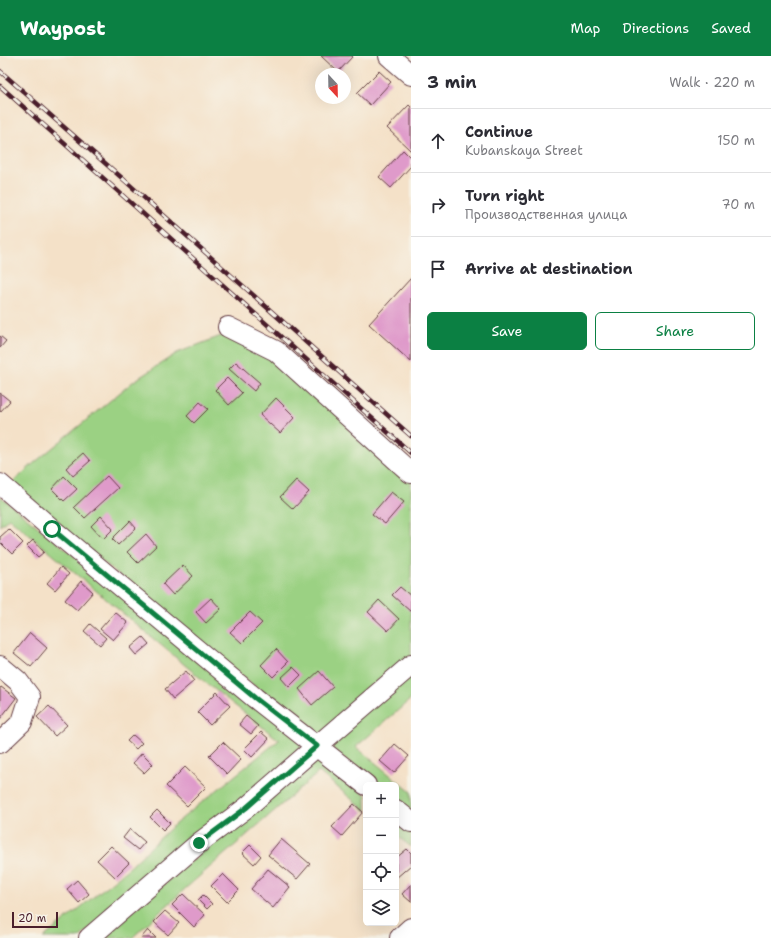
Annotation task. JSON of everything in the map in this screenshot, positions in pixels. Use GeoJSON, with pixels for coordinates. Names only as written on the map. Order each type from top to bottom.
{"type":"FeatureCollection","features":[{"type":"Feature","properties":{"kind":"street"},"geometry":{"type":"LineString","coordinates":[[389,56],[411,75]]}},
{"type":"Feature","properties":{"kind":"street"},"geometry":{"type":"LineString","coordinates":[[228,327],[276,351],[411,473]]}},
{"type":"Feature","properties":{"kind":"street"},"geometry":{"type":"LineString","coordinates":[[0,484],[255,698],[363,783]]}},
{"type":"Feature","properties":{"kind":"street"},"geometry":{"type":"LineString","coordinates":[[89,938],[199,843],[246,808],[411,665]]}},
{"type":"Feature","properties":{"kind":"street"},"geometry":{"type":"LineString","coordinates":[[0,666],[18,681],[30,697],[22,722],[0,743]]}},
{"type":"Feature","properties":{"kind":"street"},"geometry":{"type":"LineString","coordinates":[[399,812],[411,822]]}},
{"type":"Feature","properties":{"kind":"street"},"geometry":{"type":"LineString","coordinates":[[400,938],[411,928]]}},
{"type":"Feature","properties":{"kind":"green space"},"geometry":{"type":"Polygon","coordinates":[[[226,334],[264,350],[411,478],[411,657],[319,739],[10,485],[34,463],[134,381],[177,353],[226,334]]]}},
{"type":"Feature","properties":{"kind":"green space"},"geometry":{"type":"Polygon","coordinates":[[[0,496],[300,739],[302,753],[136,888],[79,938],[43,938],[130,867],[175,824],[279,740],[205,682],[9,518],[0,526],[0,496]]]}},
{"type":"Feature","properties":{"kind":"green space"},"geometry":{"type":"Polygon","coordinates":[[[411,669],[411,699],[356,747],[399,782],[374,782],[332,748],[334,739],[411,669]]]}},
{"type":"Feature","properties":{"kind":"green space"},"geometry":{"type":"Polygon","coordinates":[[[315,757],[322,758],[363,792],[363,809],[319,772],[186,888],[132,938],[100,938],[315,757]]]}},
{"type":"Feature","properties":{"kind":"green space"},"geometry":{"type":"Polygon","coordinates":[[[399,782],[411,792],[411,812],[399,802],[399,782]]]}},
{"type":"Feature","properties":{"kind":"green space"},"geometry":{"type":"Polygon","coordinates":[[[399,821],[411,830],[411,847],[399,837],[399,821]]]}},
{"type":"Feature","properties":{"kind":"building"},"geometry":{"type":"Polygon","coordinates":[[[321,56],[353,56],[342,68],[334,68],[321,56]]]}},
{"type":"Feature","properties":{"kind":"building"},"geometry":{"type":"Polygon","coordinates":[[[379,71],[391,82],[370,105],[357,93],[379,71]]]}},
{"type":"Feature","properties":{"kind":"building"},"geometry":{"type":"Polygon","coordinates":[[[409,105],[411,107],[411,151],[387,128],[409,105]]]}},
{"type":"Feature","properties":{"kind":"building"},"geometry":{"type":"Polygon","coordinates":[[[403,150],[411,158],[411,166],[391,188],[379,177],[403,150]]]}},
{"type":"Feature","properties":{"kind":"building"},"geometry":{"type":"Polygon","coordinates":[[[411,278],[411,362],[369,324],[411,278]]]}},
{"type":"Feature","properties":{"kind":"building"},"geometry":{"type":"Polygon","coordinates":[[[0,336],[6,341],[0,348],[0,336]]]}},
{"type":"Feature","properties":{"kind":"building"},"geometry":{"type":"Polygon","coordinates":[[[236,362],[260,383],[254,391],[229,369],[236,362]]]}},
{"type":"Feature","properties":{"kind":"building"},"geometry":{"type":"Polygon","coordinates":[[[227,378],[242,393],[229,405],[215,390],[227,378]]]}},
{"type":"Feature","properties":{"kind":"building"},"geometry":{"type":"Polygon","coordinates":[[[0,393],[10,401],[0,412],[0,393]]]}},
{"type":"Feature","properties":{"kind":"building"},"geometry":{"type":"Polygon","coordinates":[[[276,398],[295,417],[280,433],[260,415],[276,398]]]}},
{"type":"Feature","properties":{"kind":"building"},"geometry":{"type":"Polygon","coordinates":[[[200,402],[208,409],[194,423],[187,416],[200,402]]]}},
{"type":"Feature","properties":{"kind":"building"},"geometry":{"type":"Polygon","coordinates":[[[83,453],[90,461],[73,476],[66,468],[83,453]]]}},
{"type":"Feature","properties":{"kind":"building"},"geometry":{"type":"Polygon","coordinates":[[[64,476],[77,489],[64,501],[52,489],[64,476]]]}},
{"type":"Feature","properties":{"kind":"building"},"geometry":{"type":"Polygon","coordinates":[[[107,476],[118,488],[85,518],[74,507],[107,476]]]}},
{"type":"Feature","properties":{"kind":"building"},"geometry":{"type":"Polygon","coordinates":[[[296,480],[309,492],[293,509],[280,497],[296,480]]]}},
{"type":"Feature","properties":{"kind":"building"},"geometry":{"type":"Polygon","coordinates":[[[391,492],[404,502],[385,524],[372,514],[391,492]]]}},
{"type":"Feature","properties":{"kind":"building"},"geometry":{"type":"Polygon","coordinates":[[[101,516],[113,529],[103,539],[91,526],[101,516]]]}},
{"type":"Feature","properties":{"kind":"building"},"geometry":{"type":"Polygon","coordinates":[[[130,521],[136,528],[118,545],[112,539],[130,521]]]}},
{"type":"Feature","properties":{"kind":"building"},"geometry":{"type":"Polygon","coordinates":[[[9,529],[23,543],[12,554],[0,542],[0,537],[9,529]]]}},
{"type":"Feature","properties":{"kind":"building"},"geometry":{"type":"Polygon","coordinates":[[[146,534],[156,546],[138,563],[127,552],[146,534]]]}},
{"type":"Feature","properties":{"kind":"building"},"geometry":{"type":"Polygon","coordinates":[[[33,540],[44,552],[38,557],[27,546],[33,540]]]}},
{"type":"Feature","properties":{"kind":"building"},"geometry":{"type":"Polygon","coordinates":[[[183,565],[193,576],[173,595],[163,584],[183,565]]]}},
{"type":"Feature","properties":{"kind":"building"},"geometry":{"type":"Polygon","coordinates":[[[61,567],[69,574],[55,590],[47,583],[61,567]]]}},
{"type":"Feature","properties":{"kind":"building"},"geometry":{"type":"Polygon","coordinates":[[[81,581],[93,592],[77,610],[65,600],[81,581]]]}},
{"type":"Feature","properties":{"kind":"building"},"geometry":{"type":"Polygon","coordinates":[[[400,587],[411,596],[411,612],[392,595],[400,587]]]}},
{"type":"Feature","properties":{"kind":"building"},"geometry":{"type":"Polygon","coordinates":[[[211,598],[221,609],[206,623],[196,612],[211,598]]]}},
{"type":"Feature","properties":{"kind":"building"},"geometry":{"type":"Polygon","coordinates":[[[379,600],[399,619],[388,631],[368,612],[379,600]]]}},
{"type":"Feature","properties":{"kind":"building"},"geometry":{"type":"Polygon","coordinates":[[[115,612],[128,623],[113,640],[100,629],[115,612]]]}},
{"type":"Feature","properties":{"kind":"building"},"geometry":{"type":"Polygon","coordinates":[[[250,612],[262,623],[242,643],[230,632],[250,612]]]}},
{"type":"Feature","properties":{"kind":"building"},"geometry":{"type":"Polygon","coordinates":[[[90,624],[106,638],[100,645],[84,631],[90,624]]]}},
{"type":"Feature","properties":{"kind":"building"},"geometry":{"type":"Polygon","coordinates":[[[30,633],[47,648],[31,667],[14,653],[30,633]]]}},
{"type":"Feature","properties":{"kind":"building"},"geometry":{"type":"Polygon","coordinates":[[[143,637],[149,644],[136,655],[130,648],[143,637]]]}},
{"type":"Feature","properties":{"kind":"building"},"geometry":{"type":"Polygon","coordinates":[[[276,649],[288,662],[273,677],[261,665],[276,649]]]}},
{"type":"Feature","properties":{"kind":"building"},"geometry":{"type":"Polygon","coordinates":[[[293,667],[301,675],[289,687],[281,678],[293,667]]]}},
{"type":"Feature","properties":{"kind":"building"},"geometry":{"type":"Polygon","coordinates":[[[186,671],[194,681],[173,699],[165,689],[186,671]]]}},
{"type":"Feature","properties":{"kind":"building"},"geometry":{"type":"Polygon","coordinates":[[[319,671],[333,687],[312,705],[299,689],[319,671]]]}},
{"type":"Feature","properties":{"kind":"building"},"geometry":{"type":"Polygon","coordinates":[[[1,687],[16,698],[0,719],[0,688],[1,687]]]}},
{"type":"Feature","properties":{"kind":"building"},"geometry":{"type":"Polygon","coordinates":[[[217,692],[230,706],[210,725],[197,712],[217,692]]]}},
{"type":"Feature","properties":{"kind":"building"},"geometry":{"type":"Polygon","coordinates":[[[49,706],[67,725],[55,736],[37,717],[49,706]]]}},
{"type":"Feature","properties":{"kind":"building"},"geometry":{"type":"Polygon","coordinates":[[[246,716],[258,726],[251,734],[239,724],[246,716]]]}},
{"type":"Feature","properties":{"kind":"building"},"geometry":{"type":"Polygon","coordinates":[[[261,732],[269,739],[252,757],[244,749],[261,732]]]}},
{"type":"Feature","properties":{"kind":"building"},"geometry":{"type":"Polygon","coordinates":[[[133,735],[142,743],[136,749],[127,741],[133,735]]]}},
{"type":"Feature","properties":{"kind":"building"},"geometry":{"type":"Polygon","coordinates":[[[223,742],[241,759],[227,774],[209,756],[223,742]]]}},
{"type":"Feature","properties":{"kind":"building"},"geometry":{"type":"Polygon","coordinates":[[[395,744],[409,756],[394,773],[380,761],[395,744]]]}},
{"type":"Feature","properties":{"kind":"building"},"geometry":{"type":"Polygon","coordinates":[[[142,753],[153,764],[144,773],[133,763],[142,753]]]}},
{"type":"Feature","properties":{"kind":"building"},"geometry":{"type":"Polygon","coordinates":[[[185,767],[206,787],[187,806],[166,786],[185,767]]]}},
{"type":"Feature","properties":{"kind":"building"},"geometry":{"type":"Polygon","coordinates":[[[354,804],[363,812],[342,836],[332,827],[354,804]]]}},
{"type":"Feature","properties":{"kind":"building"},"geometry":{"type":"Polygon","coordinates":[[[157,810],[170,823],[163,830],[150,817],[157,810]]]}},
{"type":"Feature","properties":{"kind":"building"},"geometry":{"type":"Polygon","coordinates":[[[130,829],[145,842],[138,850],[123,838],[130,829]]]}},
{"type":"Feature","properties":{"kind":"building"},"geometry":{"type":"Polygon","coordinates":[[[281,839],[310,864],[297,879],[268,855],[281,839]]]}},
{"type":"Feature","properties":{"kind":"building"},"geometry":{"type":"Polygon","coordinates":[[[250,845],[261,856],[254,864],[242,853],[250,845]]]}},
{"type":"Feature","properties":{"kind":"building"},"geometry":{"type":"Polygon","coordinates":[[[111,846],[129,863],[115,877],[97,860],[111,846]]]}},
{"type":"Feature","properties":{"kind":"building"},"geometry":{"type":"Polygon","coordinates":[[[407,849],[411,853],[411,865],[399,875],[399,856],[407,849]]]}},
{"type":"Feature","properties":{"kind":"building"},"geometry":{"type":"Polygon","coordinates":[[[268,869],[290,887],[273,908],[251,889],[268,869]]]}},
{"type":"Feature","properties":{"kind":"building"},"geometry":{"type":"Polygon","coordinates":[[[223,874],[239,890],[227,902],[211,886],[223,874]]]}},
{"type":"Feature","properties":{"kind":"building"},"geometry":{"type":"Polygon","coordinates":[[[77,880],[89,894],[79,903],[67,889],[77,880]]]}},
{"type":"Feature","properties":{"kind":"building"},"geometry":{"type":"Polygon","coordinates":[[[411,884],[411,902],[402,894],[411,884]]]}},
{"type":"Feature","properties":{"kind":"building"},"geometry":{"type":"Polygon","coordinates":[[[183,894],[205,915],[194,927],[172,905],[183,894]]]}},
{"type":"Feature","properties":{"kind":"building"},"geometry":{"type":"Polygon","coordinates":[[[203,895],[212,904],[207,909],[198,900],[203,895]]]}},
{"type":"Feature","properties":{"kind":"building"},"geometry":{"type":"Polygon","coordinates":[[[165,911],[179,923],[168,935],[154,922],[165,911]]]}},
{"type":"Feature","properties":{"kind":"building"},"geometry":{"type":"Polygon","coordinates":[[[148,930],[156,938],[141,938],[148,930]]]}},
{"type":"Feature","properties":{"kind":"railway"},"geometry":{"type":"LineString","coordinates":[[0,71],[411,436]]}},
{"type":"Feature","properties":{"kind":"railway"},"geometry":{"type":"LineString","coordinates":[[0,86],[411,453]]}},
{"type":"Feature","properties":{"kind":"route"},"geometry":{"type":"LineString","coordinates":[[52,529],[255,698],[317,746],[246,808],[199,843]]}}]}
